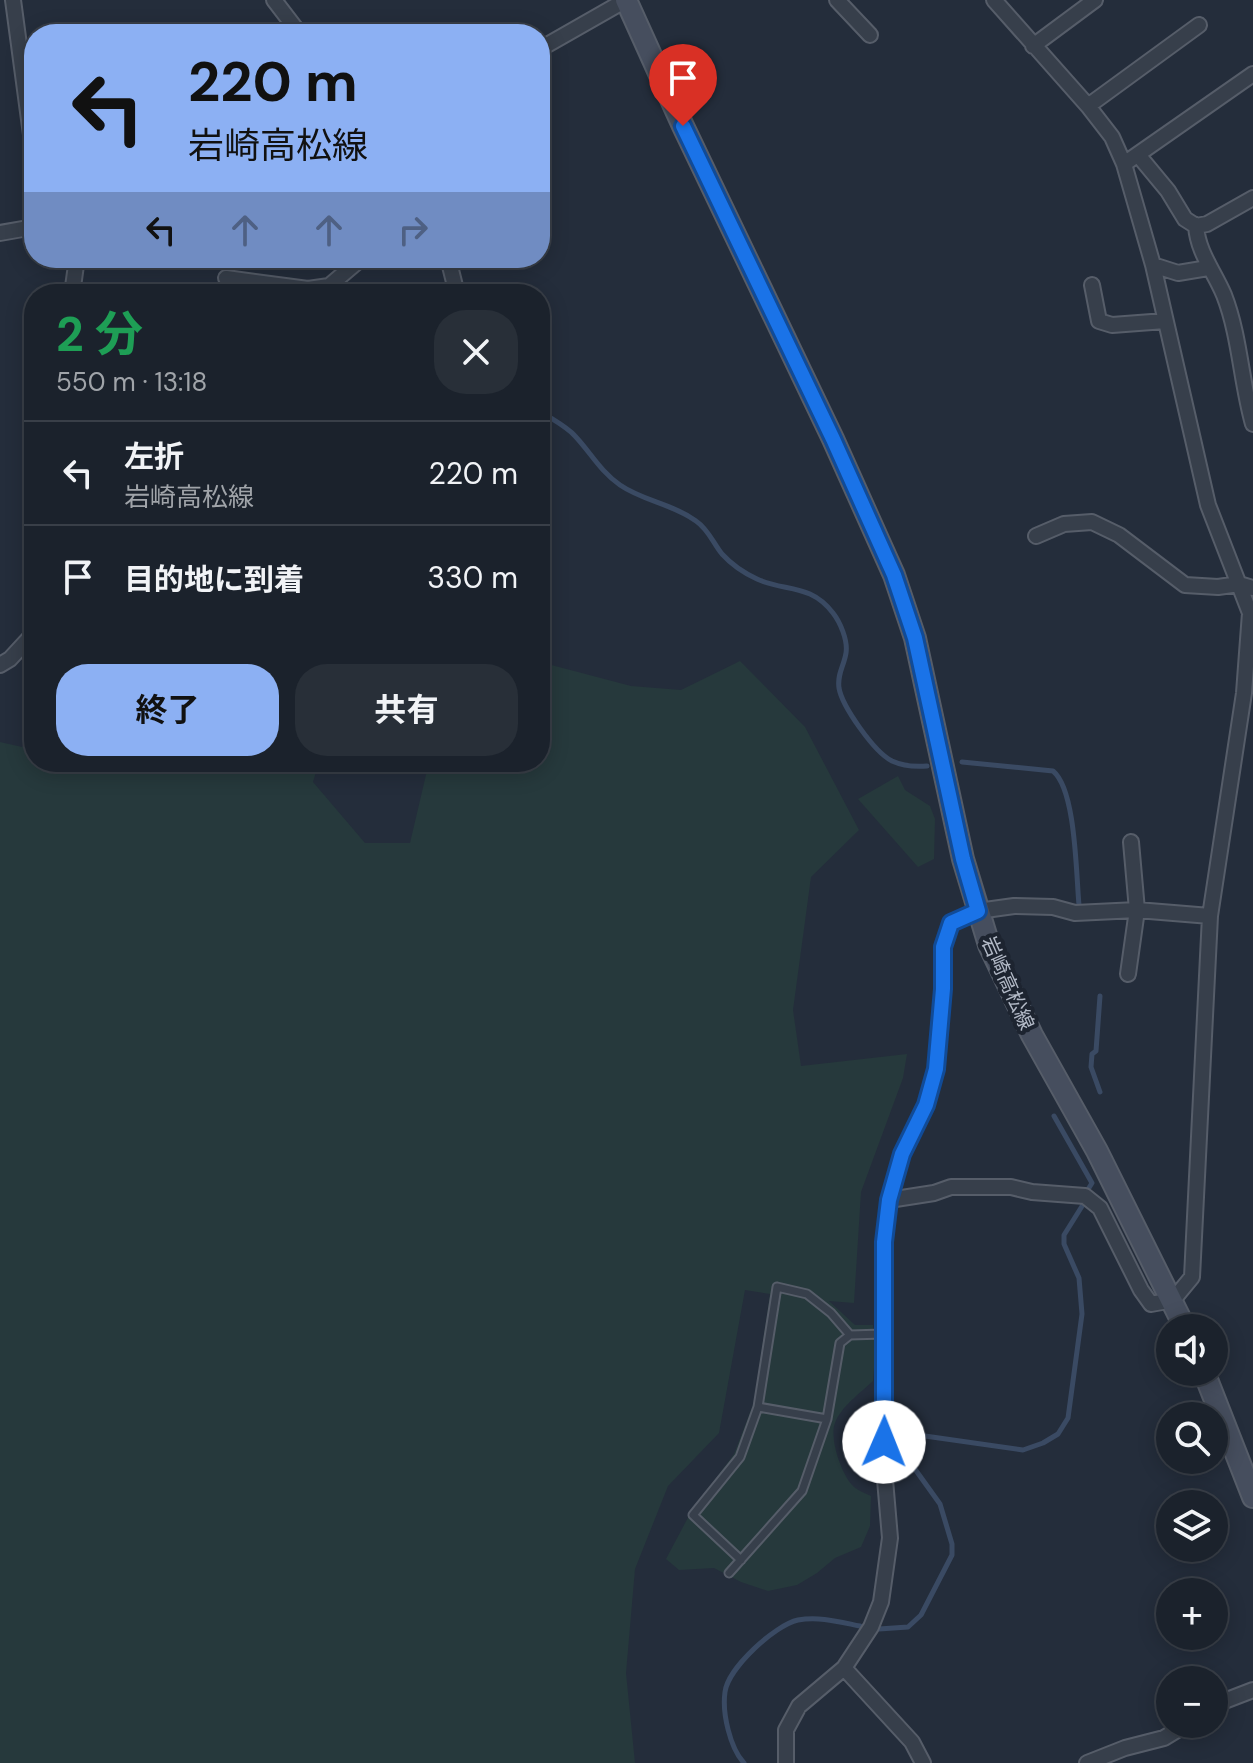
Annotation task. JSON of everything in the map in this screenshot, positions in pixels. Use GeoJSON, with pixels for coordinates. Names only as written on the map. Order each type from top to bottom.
{"type":"FeatureCollection","features":[{"type":"Feature","properties":{"kind":"main road","name":"岩崎高松線"},"geometry":{"type":"LineString","coordinates":[[626,0],[894,575],[915,638],[963,859],[989,945],[1032,1035],[1097,1151],[1179,1314]]}},
{"type":"Feature","properties":{"kind":"main road"},"geometry":{"type":"LineString","coordinates":[[1210,1386],[1252,1492]]}},
{"type":"Feature","properties":{"kind":"street"},"geometry":{"type":"LineString","coordinates":[[13,0],[24,82]]}},
{"type":"Feature","properties":{"kind":"street"},"geometry":{"type":"LineString","coordinates":[[274,0],[292,24]]}},
{"type":"Feature","properties":{"kind":"street"},"geometry":{"type":"LineString","coordinates":[[550,43],[626,0]]}},
{"type":"Feature","properties":{"kind":"street"},"geometry":{"type":"LineString","coordinates":[[837,0],[870,35]]}},
{"type":"Feature","properties":{"kind":"street"},"geometry":{"type":"LineString","coordinates":[[889,1200],[951,1187],[1011,1187],[1032,1192],[1085,1196],[1100,1208],[1151,1304],[1173,1300],[1192,1277],[1210,916],[1249,694],[1250,613],[1246,586],[1208,505],[1153,265],[1124,164],[1112,137],[1088,106],[994,0]]}},
{"type":"Feature","properties":{"kind":"street"},"geometry":{"type":"LineString","coordinates":[[1033,46],[1095,0]]}},
{"type":"Feature","properties":{"kind":"street"},"geometry":{"type":"LineString","coordinates":[[1088,106],[1199,25]]}},
{"type":"Feature","properties":{"kind":"street"},"geometry":{"type":"LineString","coordinates":[[1124,164],[1253,74]]}},
{"type":"Feature","properties":{"kind":"street"},"geometry":{"type":"LineString","coordinates":[[1139,156],[1168,191],[1185,219],[1196,226],[1207,224],[1253,198]]}},
{"type":"Feature","properties":{"kind":"street"},"geometry":{"type":"LineString","coordinates":[[1196,226],[1197,241],[1224,295],[1248,369],[1253,424]]}},
{"type":"Feature","properties":{"kind":"street"},"geometry":{"type":"LineString","coordinates":[[0,233],[24,229]]}},
{"type":"Feature","properties":{"kind":"street"},"geometry":{"type":"LineString","coordinates":[[1153,265],[1178,273],[1208,268]]}},
{"type":"Feature","properties":{"kind":"street"},"geometry":{"type":"LineString","coordinates":[[331,284],[350,268]]}},
{"type":"Feature","properties":{"kind":"street"},"geometry":{"type":"LineString","coordinates":[[226,278],[271,284]]}},
{"type":"Feature","properties":{"kind":"street"},"geometry":{"type":"LineString","coordinates":[[1092,285],[1099,321],[1112,325],[1165,321]]}},
{"type":"Feature","properties":{"kind":"street"},"geometry":{"type":"LineString","coordinates":[[1036,536],[1064,524],[1092,522],[1119,535],[1185,585],[1246,586]]}},
{"type":"Feature","properties":{"kind":"street"},"geometry":{"type":"LineString","coordinates":[[0,665],[24,644]]}},
{"type":"Feature","properties":{"kind":"street"},"geometry":{"type":"LineString","coordinates":[[1128,974],[1137,910],[1131,842]]}},
{"type":"Feature","properties":{"kind":"street"},"geometry":{"type":"LineString","coordinates":[[786,1763],[786,1730],[799,1706],[844,1668],[871,1627],[881,1602],[888,1568],[890,1538],[884,1468],[884,1242],[889,1200],[902,1154],[926,1105],[936,1069],[943,989],[943,947],[951,923],[978,911],[1014,906],[1053,907],[1075,913],[1137,910],[1210,916]]}},
{"type":"Feature","properties":{"kind":"street"},"geometry":{"type":"LineString","coordinates":[[844,1668],[912,1742],[923,1763]]}},
{"type":"Feature","properties":{"kind":"street"},"geometry":{"type":"LineString","coordinates":[[1228,1700],[1253,1690]]}},
{"type":"Feature","properties":{"kind":"street"},"geometry":{"type":"LineString","coordinates":[[1087,1763],[1125,1748],[1164,1738]]}},
{"type":"Feature","properties":{"kind":"lane"},"geometry":{"type":"LineString","coordinates":[[741,1560],[693,1515],[740,1457],[758,1407],[777,1287],[807,1294],[831,1313],[850,1335]]}},
{"type":"Feature","properties":{"kind":"lane"},"geometry":{"type":"LineString","coordinates":[[729,1573],[802,1491],[827,1419],[840,1343],[850,1335],[885,1334]]}},
{"type":"Feature","properties":{"kind":"lane"},"geometry":{"type":"LineString","coordinates":[[758,1407],[827,1419]]}},
{"type":"Feature","properties":{"kind":"shaded area"},"geometry":{"type":"Polygon","coordinates":[[[740,661],[805,727],[859,830],[811,877],[793,1010],[801,1066],[907,1054],[903,1078],[861,1192],[854,1303],[829,1301],[855,1325],[873,1325],[873,1381],[842,1411],[834,1430],[835,1447],[845,1475],[854,1487],[871,1496],[870,1526],[861,1547],[835,1558],[797,1585],[768,1591],[714,1568],[679,1570],[666,1559],[692,1510],[734,1454],[754,1402],[770,1294],[745,1290],[719,1433],[668,1486],[635,1569],[626,1673],[635,1763],[0,1763],[0,742],[24,745],[24,772],[316,772],[313,782],[365,843],[410,843],[427,772],[550,772],[550,665],[631,686],[681,690],[740,661]]]}},
{"type":"Feature","properties":{"kind":"shaded area"},"geometry":{"type":"Polygon","coordinates":[[[898,776],[905,790],[930,806],[935,819],[934,859],[918,867],[858,799],[898,776]]]}},
{"type":"Feature","properties":{"kind":"waterway"},"geometry":{"type":"LineString","coordinates":[[550,418],[571,432],[613,480],[638,495],[678,510],[700,525],[722,554],[738,568],[767,583],[806,592],[824,603],[836,617],[845,637],[846,653],[839,688],[852,717],[868,739],[892,761],[909,766],[927,766]]}},
{"type":"Feature","properties":{"kind":"waterway"},"geometry":{"type":"LineString","coordinates":[[962,762],[1053,771],[1061,781],[1071,814],[1079,905]]}},
{"type":"Feature","properties":{"kind":"waterway"},"geometry":{"type":"LineString","coordinates":[[1100,996],[1096,1051],[1092,1054],[1091,1067],[1100,1092]]}},
{"type":"Feature","properties":{"kind":"waterway"},"geometry":{"type":"LineString","coordinates":[[1054,1116],[1092,1183],[1087,1191]]}},
{"type":"Feature","properties":{"kind":"waterway"},"geometry":{"type":"LineString","coordinates":[[879,1629],[908,1627],[921,1615],[952,1555],[952,1544],[940,1504],[907,1458],[907,1447],[912,1441],[925,1436],[1023,1450],[1058,1434],[1068,1418],[1082,1314],[1079,1278],[1064,1244],[1064,1235],[1084,1203]]}},
{"type":"Feature","properties":{"kind":"waterway"},"geometry":{"type":"LineString","coordinates":[[744,1763],[731,1739],[724,1700],[728,1682],[743,1660],[777,1630],[798,1620],[822,1619],[860,1626]]}},
{"type":"Feature","properties":{"kind":"route"},"geometry":{"type":"LineString","coordinates":[[683,126],[833,439],[894,575],[915,638],[963,859],[978,911],[951,923],[943,947],[943,989],[936,1069],[926,1105],[902,1154],[889,1200],[884,1242],[884,1442]]}}]}
